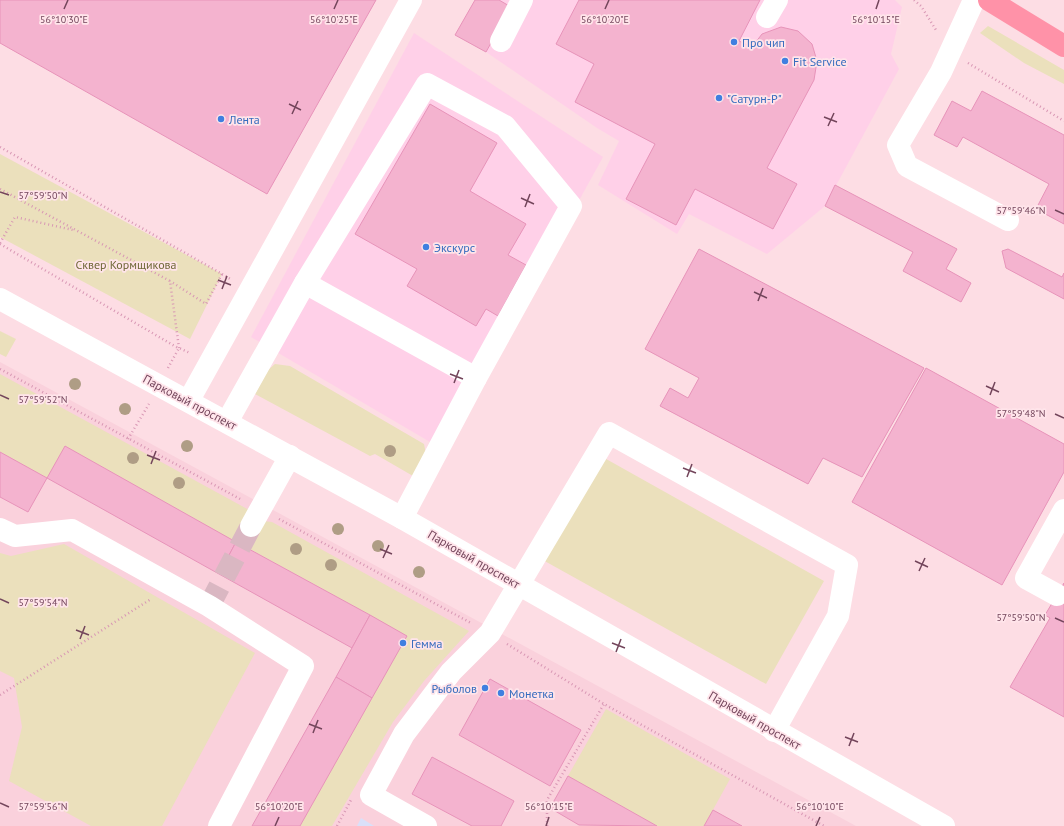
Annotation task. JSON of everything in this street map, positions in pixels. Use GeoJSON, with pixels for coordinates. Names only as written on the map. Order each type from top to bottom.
{"type":"FeatureCollection","features":[{"type":"Feature","properties":{"kind":"main road"},"geometry":{"type":"LineString","coordinates":[[989,0],[1064,46]]}},
{"type":"Feature","properties":{"kind":"street"},"geometry":{"type":"LineString","coordinates":[[189,400],[411,0]]}},
{"type":"Feature","properties":{"kind":"street"},"geometry":{"type":"LineString","coordinates":[[501,41],[522,0]]}},
{"type":"Feature","properties":{"kind":"street"},"geometry":{"type":"LineString","coordinates":[[974,0],[941,72],[898,145],[908,166],[1008,220]]}},
{"type":"Feature","properties":{"kind":"street"},"geometry":{"type":"LineString","coordinates":[[227,422],[305,283],[427,84],[505,126],[571,206],[476,378],[402,518]]}},
{"type":"Feature","properties":{"kind":"street"},"geometry":{"type":"LineString","coordinates":[[305,283],[476,378]]}},
{"type":"Feature","properties":{"kind":"street","name":"Парковый проспект"},"geometry":{"type":"LineString","coordinates":[[0,299],[189,400],[402,518],[774,731],[944,826]]}},
{"type":"Feature","properties":{"kind":"street"},"geometry":{"type":"LineString","coordinates":[[426,826],[371,795],[404,734],[451,672],[490,633],[609,433],[847,564],[838,616],[774,731]]}},
{"type":"Feature","properties":{"kind":"street"},"geometry":{"type":"LineString","coordinates":[[256,518],[290,456]]}},
{"type":"Feature","properties":{"kind":"street"},"geometry":{"type":"LineString","coordinates":[[1057,595],[1026,578],[1064,510]]}},
{"type":"Feature","properties":{"kind":"street"},"geometry":{"type":"LineString","coordinates":[[0,529],[15,536],[72,530],[209,606],[303,666],[219,826]]}},
{"type":"Feature","properties":{"kind":"path"},"geometry":{"type":"LineString","coordinates":[[914,0],[921,6],[950,52],[1064,121]]}},
{"type":"Feature","properties":{"kind":"path"},"geometry":{"type":"LineString","coordinates":[[0,147],[222,274],[206,304],[170,281],[0,189]]}},
{"type":"Feature","properties":{"kind":"path"},"geometry":{"type":"LineString","coordinates":[[76,231],[15,217],[0,243],[178,348],[170,281]]}},
{"type":"Feature","properties":{"kind":"path"},"geometry":{"type":"LineString","coordinates":[[0,369],[256,518],[490,633],[604,704],[824,826]]}},
{"type":"Feature","properties":{"kind":"path"},"geometry":{"type":"LineString","coordinates":[[0,695],[172,586]]}},
{"type":"Feature","properties":{"kind":"path"},"geometry":{"type":"LineString","coordinates":[[547,826],[547,800],[604,704]]}},
{"type":"Feature","properties":{"kind":"shaded area","name":"\"Сатурн-Р\""},"geometry":{"type":"Polygon","coordinates":[[[475,0],[895,0],[902,7],[891,54],[899,69],[825,206],[767,254],[689,214],[677,234],[598,185],[619,141],[597,128],[486,52],[455,35],[475,0]]]}},
{"type":"Feature","properties":{"kind":"shaded area","name":"Экскурс"},"geometry":{"type":"Polygon","coordinates":[[[414,33],[603,157],[442,449],[251,337],[414,33]]]}},
{"type":"Feature","properties":{"kind":"shaded area"},"geometry":{"type":"Polygon","coordinates":[[[0,362],[856,826],[0,826],[0,362]]]}},
{"type":"Feature","properties":{"kind":"shaded area"},"geometry":{"type":"Polygon","coordinates":[[[361,818],[374,826],[357,826],[361,818]]]}},
{"type":"Feature","properties":{"kind":"green space"},"geometry":{"type":"Polygon","coordinates":[[[988,26],[1064,70],[1064,84],[1024,63],[980,33],[988,26]]]}},
{"type":"Feature","properties":{"kind":"green space","name":"Сквер Кормщикова"},"geometry":{"type":"Polygon","coordinates":[[[0,154],[222,274],[190,339],[0,237],[0,154]]]}},
{"type":"Feature","properties":{"kind":"green space"},"geometry":{"type":"Polygon","coordinates":[[[0,331],[16,339],[6,357],[0,354],[0,331]]]}},
{"type":"Feature","properties":{"kind":"green space"},"geometry":{"type":"Polygon","coordinates":[[[275,364],[290,366],[424,444],[426,454],[413,476],[375,454],[370,456],[255,394],[268,370],[275,364]]]}},
{"type":"Feature","properties":{"kind":"green space"},"geometry":{"type":"Polygon","coordinates":[[[0,374],[251,511],[234,541],[65,446],[47,478],[0,452],[0,374]]]}},
{"type":"Feature","properties":{"kind":"green space"},"geometry":{"type":"Polygon","coordinates":[[[599,455],[824,581],[766,684],[541,559],[599,455]]]}},
{"type":"Feature","properties":{"kind":"green space"},"geometry":{"type":"Polygon","coordinates":[[[263,521],[272,522],[469,631],[424,681],[393,722],[332,826],[300,826],[370,615],[246,547],[263,521]]]}},
{"type":"Feature","properties":{"kind":"green space"},"geometry":{"type":"Polygon","coordinates":[[[64,544],[255,653],[162,826],[91,826],[9,781],[22,727],[14,678],[0,671],[0,553],[11,556],[64,544]]]}},
{"type":"Feature","properties":{"kind":"green space"},"geometry":{"type":"Polygon","coordinates":[[[606,709],[730,779],[704,826],[657,826],[568,776],[606,709]]]}},
{"type":"Feature","properties":{"kind":"building","name":"Лента"},"geometry":{"type":"Polygon","coordinates":[[[0,0],[376,0],[267,194],[0,43],[0,0]]]}},
{"type":"Feature","properties":{"kind":"building"},"geometry":{"type":"Polygon","coordinates":[[[475,0],[499,0],[511,7],[486,52],[455,35],[475,0]]]}},
{"type":"Feature","properties":{"kind":"building"},"geometry":{"type":"Polygon","coordinates":[[[579,0],[760,0],[739,41],[752,47],[762,34],[781,27],[798,31],[812,44],[817,61],[814,80],[767,168],[797,184],[773,229],[695,189],[676,225],[626,199],[655,144],[575,102],[594,64],[556,44],[579,0]]]}},
{"type":"Feature","properties":{"kind":"building"},"geometry":{"type":"Polygon","coordinates":[[[982,91],[1064,135],[1064,224],[1036,209],[1049,184],[963,137],[957,147],[934,135],[952,101],[971,111],[982,91]]]}},
{"type":"Feature","properties":{"kind":"building"},"geometry":{"type":"Polygon","coordinates":[[[430,104],[497,143],[470,191],[526,224],[508,255],[526,265],[498,316],[486,309],[476,326],[407,286],[417,269],[355,234],[430,104]]]}},
{"type":"Feature","properties":{"kind":"building"},"geometry":{"type":"Polygon","coordinates":[[[835,185],[957,249],[946,269],[971,283],[961,302],[903,271],[913,252],[825,206],[835,185]]]}},
{"type":"Feature","properties":{"kind":"building"},"geometry":{"type":"Polygon","coordinates":[[[699,249],[924,368],[862,477],[823,458],[808,484],[660,406],[670,388],[688,398],[699,378],[645,349],[699,249]]]}},
{"type":"Feature","properties":{"kind":"building"},"geometry":{"type":"Polygon","coordinates":[[[1008,249],[1062,277],[1064,273],[1064,299],[1006,268],[1002,251],[1008,249]]]}},
{"type":"Feature","properties":{"kind":"building"},"geometry":{"type":"Polygon","coordinates":[[[926,368],[1064,444],[1064,472],[1002,585],[852,502],[926,368]]]}},
{"type":"Feature","properties":{"kind":"building"},"geometry":{"type":"Polygon","coordinates":[[[65,446],[236,542],[219,574],[47,478],[65,446]]]}},
{"type":"Feature","properties":{"kind":"building"},"geometry":{"type":"Polygon","coordinates":[[[0,452],[47,478],[28,512],[0,497],[0,452]]]}},
{"type":"Feature","properties":{"kind":"building"},"geometry":{"type":"Polygon","coordinates":[[[236,542],[370,615],[352,648],[219,574],[236,542]]]}},
{"type":"Feature","properties":{"kind":"building"},"geometry":{"type":"Polygon","coordinates":[[[1064,583],[1064,717],[1010,687],[1050,618],[1045,615],[1064,583]]]}},
{"type":"Feature","properties":{"kind":"building"},"geometry":{"type":"Polygon","coordinates":[[[370,615],[407,636],[372,698],[336,677],[370,615]]]}},
{"type":"Feature","properties":{"kind":"building"},"geometry":{"type":"Polygon","coordinates":[[[336,677],[372,698],[300,826],[252,826],[336,677]]]}},
{"type":"Feature","properties":{"kind":"building"},"geometry":{"type":"Polygon","coordinates":[[[490,679],[581,730],[550,786],[459,735],[490,679]]]}},
{"type":"Feature","properties":{"kind":"building"},"geometry":{"type":"Polygon","coordinates":[[[432,757],[514,801],[501,826],[472,826],[412,794],[432,757]]]}},
{"type":"Feature","properties":{"kind":"building"},"geometry":{"type":"Polygon","coordinates":[[[568,776],[657,826],[579,825],[550,808],[568,776]]]}},
{"type":"Feature","properties":{"kind":"building"},"geometry":{"type":"Polygon","coordinates":[[[713,810],[742,826],[704,826],[713,810]]]}},
{"type":"Feature","properties":{"kind":"tunnel"},"geometry":{"type":"LineString","coordinates":[[209,606],[251,526]]}},
{"type":"Feature","properties":{"kind":"place","name":"Про чип"},"geometry":{"type":"Point","coordinates":[734,42]}},
{"type":"Feature","properties":{"kind":"place","name":"Fit Service"},"geometry":{"type":"Point","coordinates":[785,61]}},
{"type":"Feature","properties":{"kind":"place","name":"\"Сатурн-Р\""},"geometry":{"type":"Point","coordinates":[719,98]}},
{"type":"Feature","properties":{"kind":"place","name":"Лента"},"geometry":{"type":"Point","coordinates":[221,119]}},
{"type":"Feature","properties":{"kind":"place","name":"Экскурс"},"geometry":{"type":"Point","coordinates":[426,247]}},
{"type":"Feature","properties":{"kind":"place","name":"Гемма"},"geometry":{"type":"Point","coordinates":[403,643]}},
{"type":"Feature","properties":{"kind":"place","name":"Рыболов"},"geometry":{"type":"Point","coordinates":[485,688]}},
{"type":"Feature","properties":{"kind":"place","name":"Монетка"},"geometry":{"type":"Point","coordinates":[501,693]}}]}
